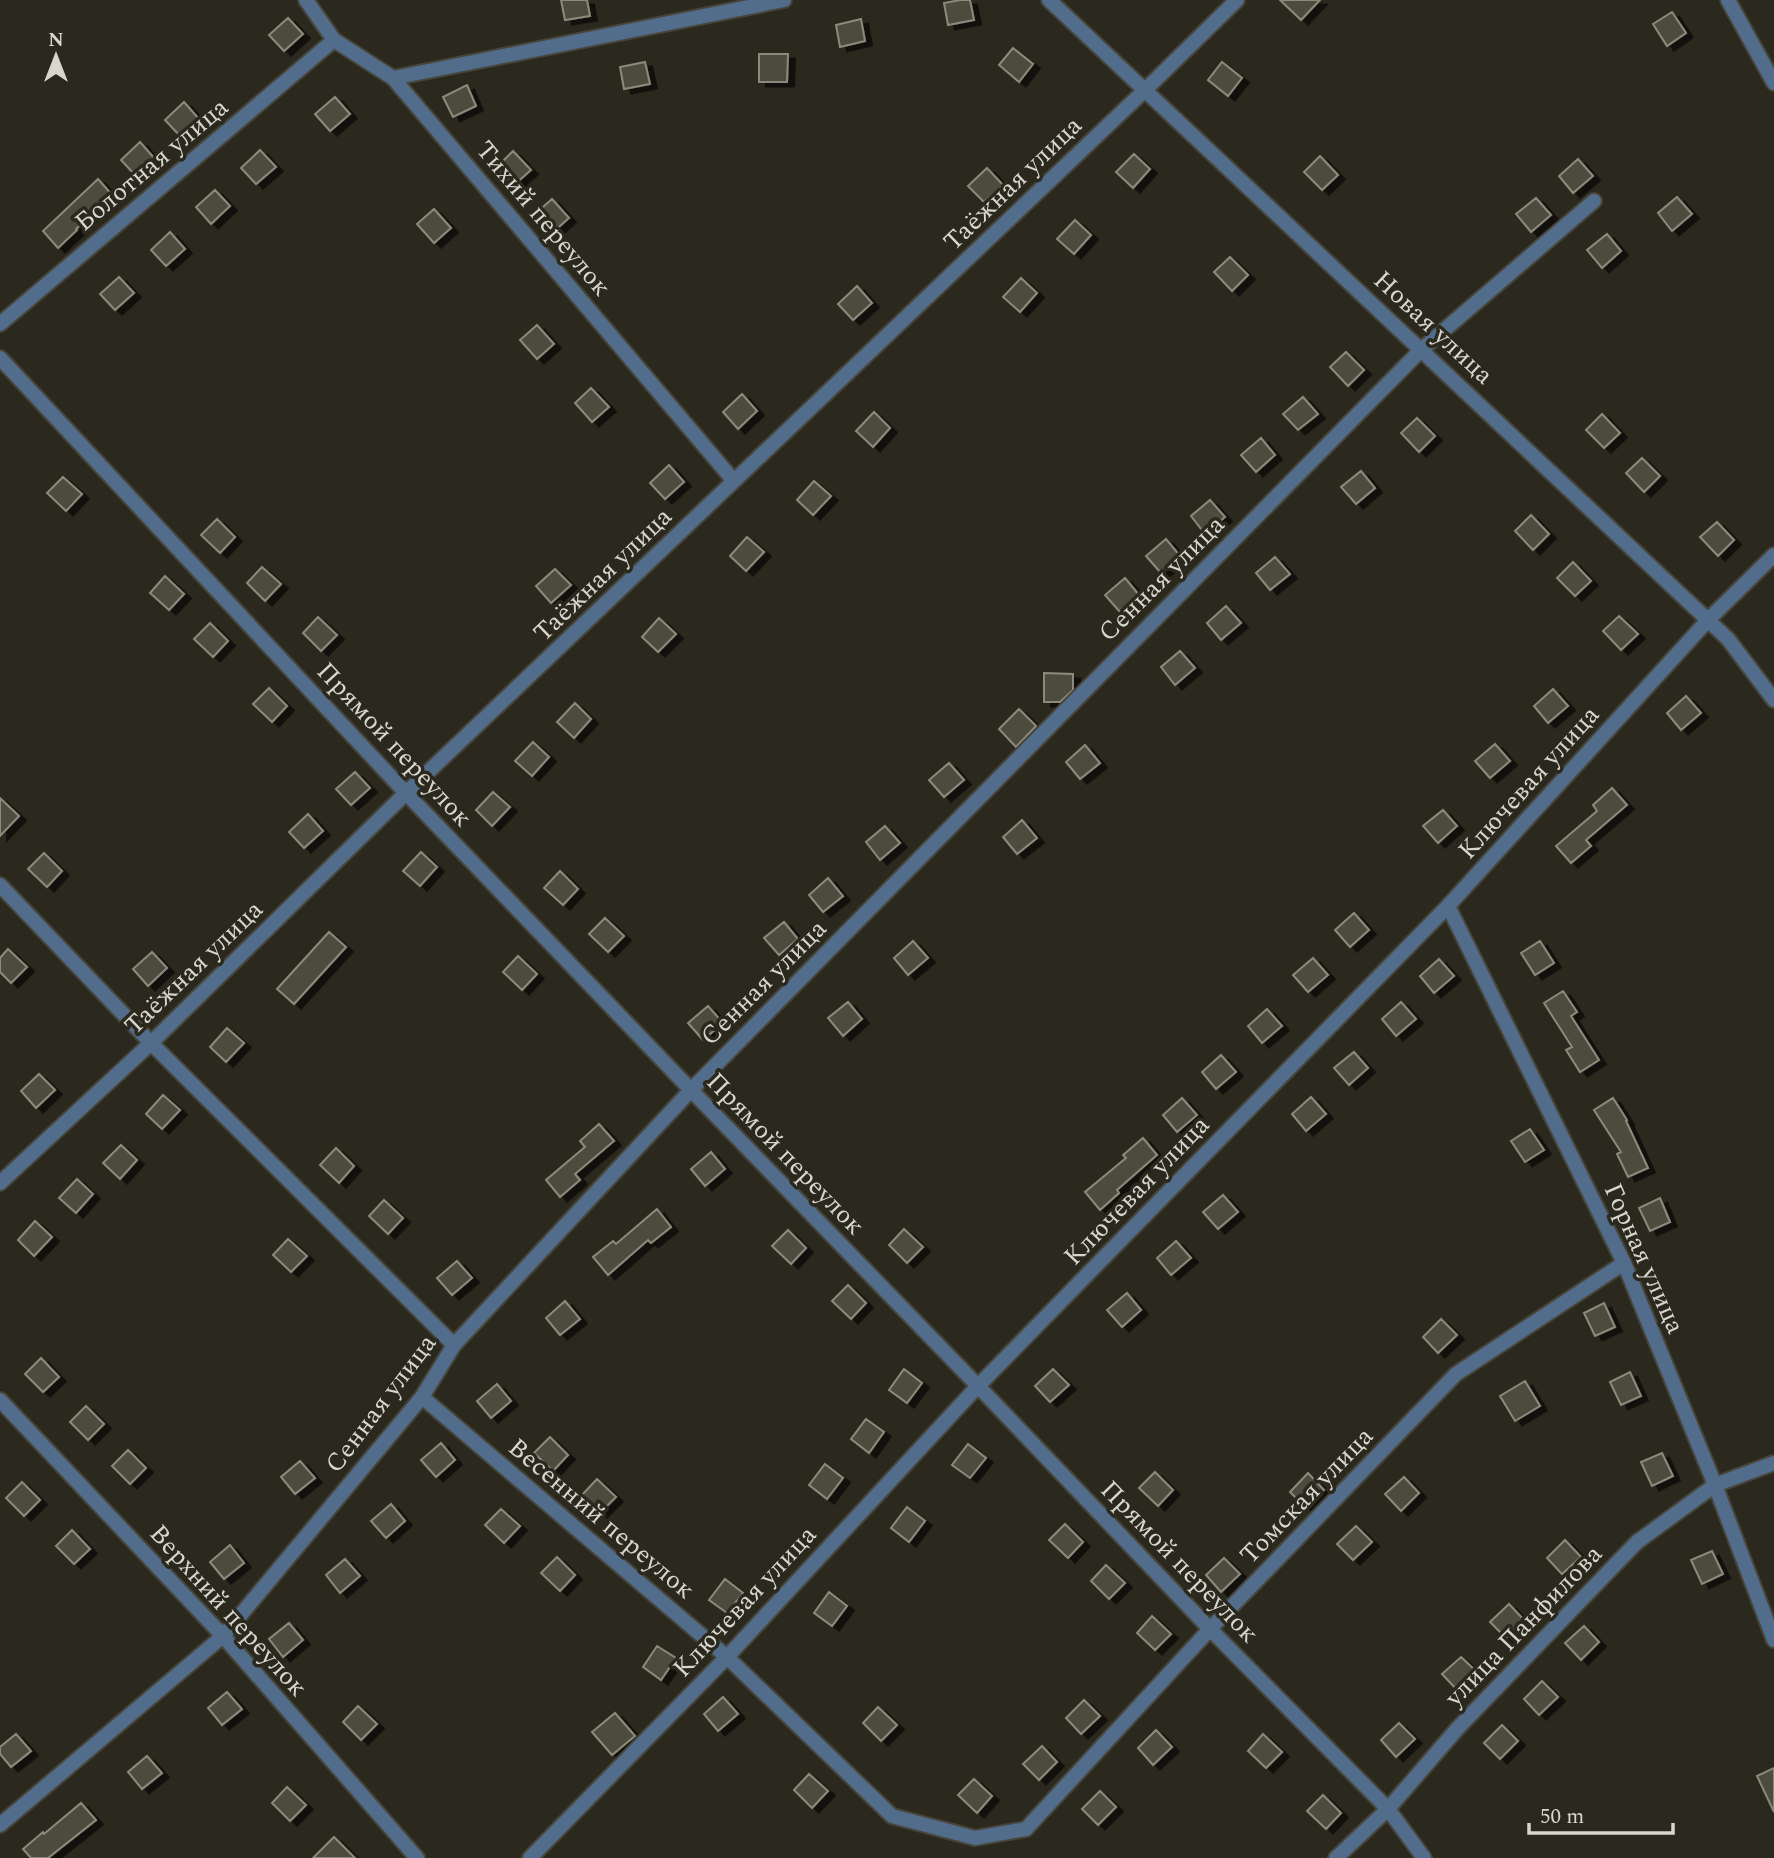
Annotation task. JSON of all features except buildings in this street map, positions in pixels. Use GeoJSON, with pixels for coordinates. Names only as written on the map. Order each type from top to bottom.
{"type":"FeatureCollection","features":[{"type":"Feature","properties":{"kind":"street","name":"Тихий переулок"},"geometry":{"type":"LineString","coordinates":[[306,0],[334,40],[393,78],[734,481]]}},
{"type":"Feature","properties":{"kind":"street"},"geometry":{"type":"LineString","coordinates":[[393,78],[784,0]]}},
{"type":"Feature","properties":{"kind":"street","name":"Новая улица"},"geometry":{"type":"LineString","coordinates":[[1049,0],[1728,639],[1774,700]]}},
{"type":"Feature","properties":{"kind":"street","name":"Таёжная улица"},"geometry":{"type":"LineString","coordinates":[[0,1183],[150,1043],[407,793],[1237,0]]}},
{"type":"Feature","properties":{"kind":"street"},"geometry":{"type":"LineString","coordinates":[[1728,0],[1774,83]]}},
{"type":"Feature","properties":{"kind":"street","name":"Болотная улица"},"geometry":{"type":"LineString","coordinates":[[0,324],[334,40]]}},
{"type":"Feature","properties":{"kind":"street","name":"Сенная улица"},"geometry":{"type":"LineString","coordinates":[[0,1825],[223,1636],[422,1397],[454,1345],[691,1090],[1422,349],[1594,201]]}},
{"type":"Feature","properties":{"kind":"street","name":"Прямой переулок"},"geometry":{"type":"LineString","coordinates":[[0,358],[407,793],[691,1090],[1210,1629],[1388,1809],[1424,1858]]}},
{"type":"Feature","properties":{"kind":"street","name":"Ключевая улица"},"geometry":{"type":"LineString","coordinates":[[530,1858],[727,1657],[978,1386],[1448,906],[1708,620],[1774,555]]}},
{"type":"Feature","properties":{"kind":"street"},"geometry":{"type":"LineString","coordinates":[[0,885],[150,1043],[454,1345]]}},
{"type":"Feature","properties":{"kind":"street","name":"Горная улица"},"geometry":{"type":"LineString","coordinates":[[1448,906],[1624,1263],[1715,1485],[1774,1640]]}},
{"type":"Feature","properties":{"kind":"street","name":"Томская улица"},"geometry":{"type":"LineString","coordinates":[[1026,1829],[1210,1629],[1456,1374],[1624,1263]]}},
{"type":"Feature","properties":{"kind":"street","name":"Весенний переулок"},"geometry":{"type":"LineString","coordinates":[[422,1397],[727,1657],[892,1816],[975,1838],[1026,1829]]}},
{"type":"Feature","properties":{"kind":"street","name":"Верхний переулок"},"geometry":{"type":"LineString","coordinates":[[0,1400],[223,1636],[417,1858]]}},
{"type":"Feature","properties":{"kind":"street","name":"улица Панфилова"},"geometry":{"type":"LineString","coordinates":[[1336,1858],[1388,1809],[1457,1729],[1637,1542],[1715,1485],[1774,1463]]}}]}
